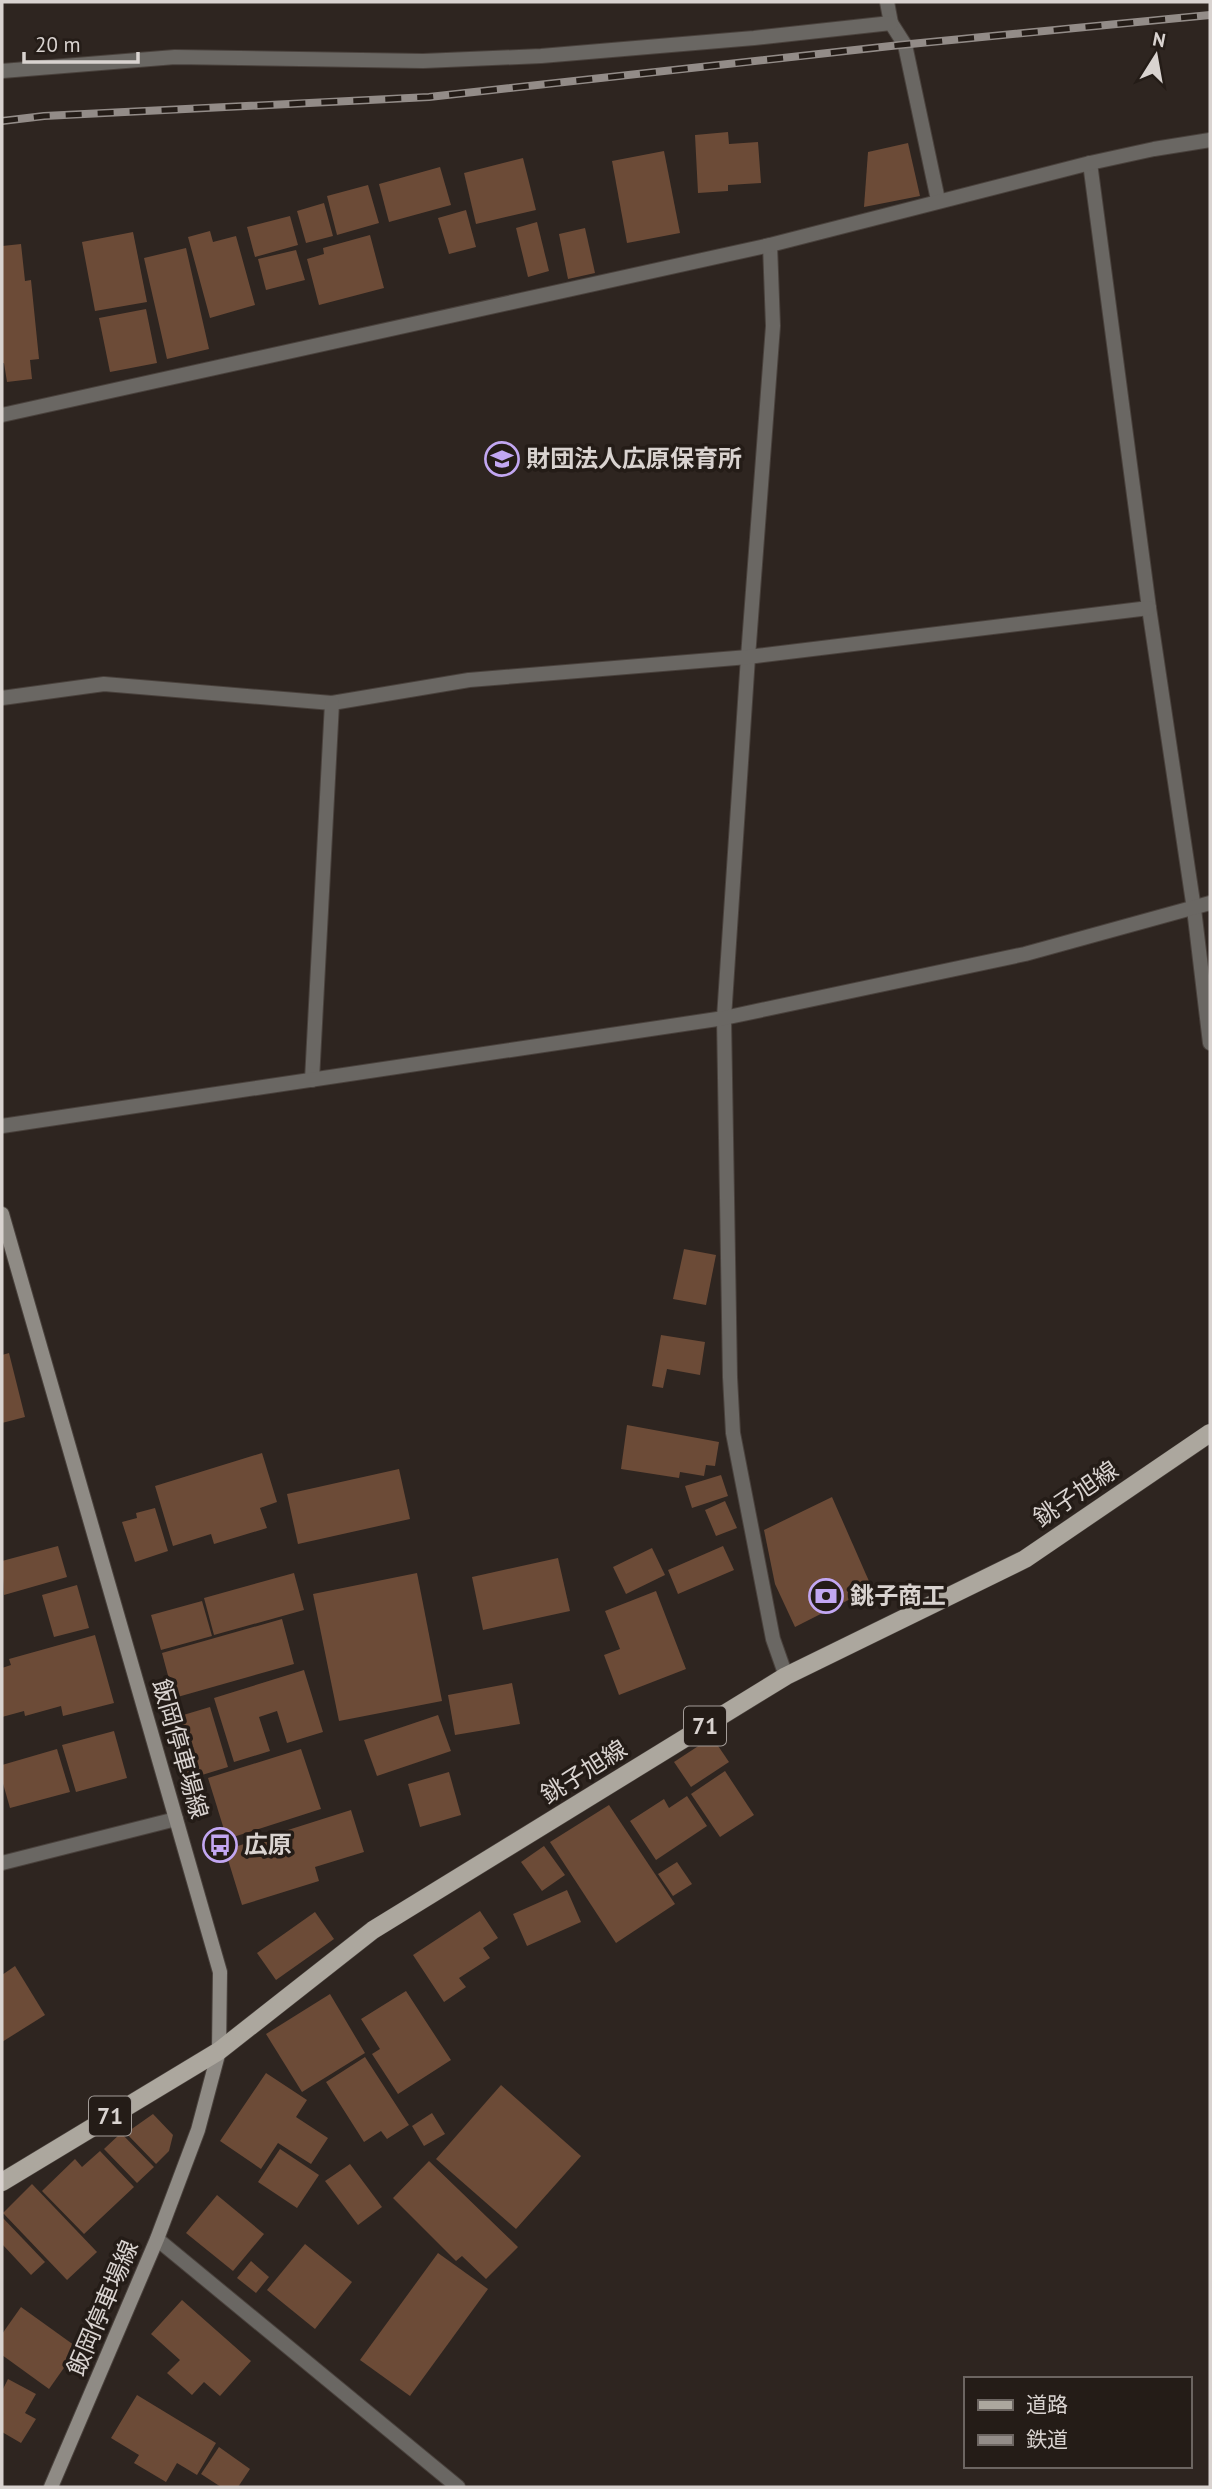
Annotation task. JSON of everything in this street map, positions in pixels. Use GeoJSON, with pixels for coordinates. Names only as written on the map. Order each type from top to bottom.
{"type":"FeatureCollection","features":[{"type":"Feature","properties":{"kind":"main road","name":"飯岡停車場線"},"geometry":{"type":"LineString","coordinates":[[2,1214],[220,1972],[219,2051],[198,2130],[157,2239],[51,2487]]}},
{"type":"Feature","properties":{"kind":"main road","name":"銚子旭線"},"geometry":{"type":"LineString","coordinates":[[2,2182],[219,2051],[373,1930],[786,1676],[1025,1559],[1210,1433]]}},
{"type":"Feature","properties":{"kind":"street"},"geometry":{"type":"LineString","coordinates":[[887,2],[891,23],[905,45],[938,200]]}},
{"type":"Feature","properties":{"kind":"street"},"geometry":{"type":"LineString","coordinates":[[2,71],[174,57],[423,61],[541,56],[891,23]]}},
{"type":"Feature","properties":{"kind":"street"},"geometry":{"type":"LineString","coordinates":[[2,415],[770,244],[1090,163],[1210,140]]}},
{"type":"Feature","properties":{"kind":"street"},"geometry":{"type":"LineString","coordinates":[[1090,163],[1194,909],[1210,1043]]}},
{"type":"Feature","properties":{"kind":"street"},"geometry":{"type":"LineString","coordinates":[[770,244],[773,326],[724,1018],[733,1433],[774,1639],[786,1676]]}},
{"type":"Feature","properties":{"kind":"street"},"geometry":{"type":"LineString","coordinates":[[2,698],[104,684],[332,703],[469,680],[748,657],[1150,608]]}},
{"type":"Feature","properties":{"kind":"street"},"geometry":{"type":"LineString","coordinates":[[312,1080],[332,703]]}},
{"type":"Feature","properties":{"kind":"street"},"geometry":{"type":"LineString","coordinates":[[2,1126],[724,1018],[1025,954],[1210,903]]}},
{"type":"Feature","properties":{"kind":"street"},"geometry":{"type":"LineString","coordinates":[[2,1863],[176,1819]]}},
{"type":"Feature","properties":{"kind":"street"},"geometry":{"type":"LineString","coordinates":[[157,2239],[458,2487]]}},
{"type":"Feature","properties":{"kind":"building"},"geometry":{"type":"Polygon","coordinates":[[[728,132],[729,144],[758,142],[761,183],[728,185],[728,191],[698,193],[695,135],[728,132]]]}},
{"type":"Feature","properties":{"kind":"building"},"geometry":{"type":"Polygon","coordinates":[[[908,143],[920,196],[864,207],[868,152],[908,143]]]}},
{"type":"Feature","properties":{"kind":"building"},"geometry":{"type":"Polygon","coordinates":[[[664,151],[680,233],[627,243],[612,161],[664,151]]]}},
{"type":"Feature","properties":{"kind":"building"},"geometry":{"type":"Polygon","coordinates":[[[523,158],[536,210],[476,224],[464,173],[523,158]]]}},
{"type":"Feature","properties":{"kind":"building"},"geometry":{"type":"Polygon","coordinates":[[[440,167],[451,205],[389,222],[379,184],[440,167]]]}},
{"type":"Feature","properties":{"kind":"building"},"geometry":{"type":"Polygon","coordinates":[[[368,185],[379,223],[337,235],[327,196],[368,185]]]}},
{"type":"Feature","properties":{"kind":"building"},"geometry":{"type":"Polygon","coordinates":[[[324,203],[333,236],[306,243],[297,211],[324,203]]]}},
{"type":"Feature","properties":{"kind":"building"},"geometry":{"type":"Polygon","coordinates":[[[466,210],[476,247],[449,254],[438,218],[466,210]]]}},
{"type":"Feature","properties":{"kind":"building"},"geometry":{"type":"Polygon","coordinates":[[[290,216],[298,245],[255,257],[247,227],[290,216]]]}},
{"type":"Feature","properties":{"kind":"building"},"geometry":{"type":"Polygon","coordinates":[[[537,222],[549,271],[528,277],[516,228],[537,222]]]}},
{"type":"Feature","properties":{"kind":"building"},"geometry":{"type":"Polygon","coordinates":[[[585,228],[595,273],[568,279],[559,234],[585,228]]]}},
{"type":"Feature","properties":{"kind":"building"},"geometry":{"type":"Polygon","coordinates":[[[210,231],[213,242],[236,236],[255,305],[210,318],[188,237],[210,231]]]}},
{"type":"Feature","properties":{"kind":"building"},"geometry":{"type":"Polygon","coordinates":[[[133,232],[147,302],[95,311],[82,242],[133,232]]]}},
{"type":"Feature","properties":{"kind":"building"},"geometry":{"type":"Polygon","coordinates":[[[370,235],[384,288],[319,305],[307,259],[324,254],[323,248],[370,235]]]}},
{"type":"Feature","properties":{"kind":"building"},"geometry":{"type":"Polygon","coordinates":[[[21,244],[25,281],[31,280],[39,359],[30,360],[32,379],[7,382],[2,363],[2,246],[21,244]]]}},
{"type":"Feature","properties":{"kind":"building"},"geometry":{"type":"Polygon","coordinates":[[[186,248],[209,349],[167,359],[144,258],[186,248]]]}},
{"type":"Feature","properties":{"kind":"building"},"geometry":{"type":"Polygon","coordinates":[[[296,250],[305,280],[266,290],[258,259],[296,250]]]}},
{"type":"Feature","properties":{"kind":"building"},"geometry":{"type":"Polygon","coordinates":[[[146,309],[157,363],[110,372],[99,318],[146,309]]]}},
{"type":"Feature","properties":{"kind":"building"},"geometry":{"type":"Polygon","coordinates":[[[684,1249],[716,1255],[706,1305],[673,1299],[684,1249]]]}},
{"type":"Feature","properties":{"kind":"building"},"geometry":{"type":"Polygon","coordinates":[[[661,1335],[705,1342],[700,1375],[667,1369],[663,1388],[652,1386],[661,1335]]]}},
{"type":"Feature","properties":{"kind":"building"},"geometry":{"type":"Polygon","coordinates":[[[9,1353],[25,1417],[2,1423],[2,1355],[9,1353]]]}},
{"type":"Feature","properties":{"kind":"building"},"geometry":{"type":"Polygon","coordinates":[[[627,1425],[719,1442],[715,1466],[706,1465],[704,1476],[680,1472],[679,1478],[621,1469],[627,1425]]]}},
{"type":"Feature","properties":{"kind":"building"},"geometry":{"type":"Polygon","coordinates":[[[262,1453],[277,1502],[260,1508],[267,1528],[214,1544],[211,1534],[173,1546],[155,1486],[262,1453]]]}},
{"type":"Feature","properties":{"kind":"building"},"geometry":{"type":"Polygon","coordinates":[[[399,1469],[410,1519],[298,1544],[287,1494],[399,1469]]]}},
{"type":"Feature","properties":{"kind":"building"},"geometry":{"type":"Polygon","coordinates":[[[721,1475],[728,1496],[692,1508],[685,1486],[721,1475]]]}},
{"type":"Feature","properties":{"kind":"building"},"geometry":{"type":"Polygon","coordinates":[[[832,1497],[872,1588],[795,1627],[775,1584],[764,1530],[832,1497]]]}},
{"type":"Feature","properties":{"kind":"building"},"geometry":{"type":"Polygon","coordinates":[[[725,1501],[737,1528],[716,1536],[705,1510],[725,1501]]]}},
{"type":"Feature","properties":{"kind":"building"},"geometry":{"type":"Polygon","coordinates":[[[155,1508],[168,1551],[135,1562],[122,1522],[137,1518],[136,1513],[155,1508]]]}},
{"type":"Feature","properties":{"kind":"building"},"geometry":{"type":"Polygon","coordinates":[[[58,1546],[67,1577],[4,1595],[2,1561],[58,1546]]]}},
{"type":"Feature","properties":{"kind":"building"},"geometry":{"type":"Polygon","coordinates":[[[723,1546],[734,1570],[678,1594],[668,1570],[723,1546]]]}},
{"type":"Feature","properties":{"kind":"building"},"geometry":{"type":"Polygon","coordinates":[[[652,1548],[665,1575],[626,1594],[613,1567],[652,1548]]]}},
{"type":"Feature","properties":{"kind":"building"},"geometry":{"type":"Polygon","coordinates":[[[558,1558],[570,1611],[483,1630],[472,1577],[558,1558]]]}},
{"type":"Feature","properties":{"kind":"building"},"geometry":{"type":"Polygon","coordinates":[[[294,1573],[304,1610],[214,1635],[204,1598],[294,1573]]]}},
{"type":"Feature","properties":{"kind":"building"},"geometry":{"type":"Polygon","coordinates":[[[417,1573],[442,1701],[339,1721],[313,1594],[417,1573]]]}},
{"type":"Feature","properties":{"kind":"building"},"geometry":{"type":"Polygon","coordinates":[[[77,1585],[89,1628],[54,1637],[42,1595],[77,1585]]]}},
{"type":"Feature","properties":{"kind":"building"},"geometry":{"type":"Polygon","coordinates":[[[656,1591],[686,1669],[619,1695],[604,1655],[620,1649],[605,1611],[656,1591]]]}},
{"type":"Feature","properties":{"kind":"building"},"geometry":{"type":"Polygon","coordinates":[[[202,1601],[212,1636],[161,1650],[151,1615],[202,1601]]]}},
{"type":"Feature","properties":{"kind":"building"},"geometry":{"type":"Polygon","coordinates":[[[282,1619],[294,1664],[174,1698],[162,1653],[282,1619]]]}},
{"type":"Feature","properties":{"kind":"building"},"geometry":{"type":"Polygon","coordinates":[[[95,1635],[114,1703],[63,1716],[61,1706],[25,1716],[24,1711],[2,1717],[2,1668],[11,1665],[9,1659],[95,1635]]]}},
{"type":"Feature","properties":{"kind":"building"},"geometry":{"type":"Polygon","coordinates":[[[304,1670],[323,1732],[287,1743],[277,1711],[259,1717],[270,1751],[234,1762],[214,1698],[304,1670]]]}},
{"type":"Feature","properties":{"kind":"building"},"geometry":{"type":"Polygon","coordinates":[[[512,1683],[520,1724],[455,1735],[448,1695],[512,1683]]]}},
{"type":"Feature","properties":{"kind":"building"},"geometry":{"type":"Polygon","coordinates":[[[210,1707],[228,1767],[189,1779],[170,1719],[210,1707]]]}},
{"type":"Feature","properties":{"kind":"building"},"geometry":{"type":"Polygon","coordinates":[[[438,1715],[451,1751],[377,1776],[364,1740],[438,1715]]]}},
{"type":"Feature","properties":{"kind":"building"},"geometry":{"type":"Polygon","coordinates":[[[114,1731],[127,1778],[76,1792],[62,1745],[114,1731]]]}},
{"type":"Feature","properties":{"kind":"building"},"geometry":{"type":"Polygon","coordinates":[[[712,1737],[729,1762],[691,1787],[674,1762],[712,1737]]]}},
{"type":"Feature","properties":{"kind":"building"},"geometry":{"type":"Polygon","coordinates":[[[57,1749],[70,1792],[10,1808],[2,1780],[2,1765],[57,1749]]]}},
{"type":"Feature","properties":{"kind":"building"},"geometry":{"type":"Polygon","coordinates":[[[301,1749],[321,1809],[227,1839],[208,1778],[301,1749]]]}},
{"type":"Feature","properties":{"kind":"building"},"geometry":{"type":"Polygon","coordinates":[[[725,1771],[754,1815],[720,1837],[691,1794],[725,1771]]]}},
{"type":"Feature","properties":{"kind":"building"},"geometry":{"type":"Polygon","coordinates":[[[449,1772],[461,1815],[420,1827],[408,1784],[449,1772]]]}},
{"type":"Feature","properties":{"kind":"building"},"geometry":{"type":"Polygon","coordinates":[[[687,1796],[707,1826],[656,1860],[630,1821],[664,1799],[669,1808],[687,1796]]]}},
{"type":"Feature","properties":{"kind":"building"},"geometry":{"type":"Polygon","coordinates":[[[609,1805],[675,1904],[616,1943],[550,1842],[609,1805]]]}},
{"type":"Feature","properties":{"kind":"building"},"geometry":{"type":"Polygon","coordinates":[[[351,1810],[364,1852],[315,1867],[319,1881],[242,1905],[225,1850],[351,1810]]]}},
{"type":"Feature","properties":{"kind":"building"},"geometry":{"type":"Polygon","coordinates":[[[544,1846],[565,1875],[542,1891],[521,1862],[544,1846]]]}},
{"type":"Feature","properties":{"kind":"building"},"geometry":{"type":"Polygon","coordinates":[[[677,1862],[692,1884],[673,1896],[658,1874],[677,1862]]]}},
{"type":"Feature","properties":{"kind":"building"},"geometry":{"type":"Polygon","coordinates":[[[567,1890],[581,1922],[527,1946],[513,1914],[567,1890]]]}},
{"type":"Feature","properties":{"kind":"building"},"geometry":{"type":"Polygon","coordinates":[[[480,1911],[498,1938],[483,1948],[490,1958],[459,1978],[466,1987],[444,2002],[413,1955],[480,1911]]]}},
{"type":"Feature","properties":{"kind":"building"},"geometry":{"type":"Polygon","coordinates":[[[315,1912],[334,1939],[276,1980],[257,1953],[315,1912]]]}},
{"type":"Feature","properties":{"kind":"building"},"geometry":{"type":"Polygon","coordinates":[[[15,1966],[45,2015],[2,2042],[2,1975],[15,1966]]]}},
{"type":"Feature","properties":{"kind":"building"},"geometry":{"type":"Polygon","coordinates":[[[406,1991],[451,2060],[398,2094],[372,2054],[380,2049],[361,2019],[406,1991]]]}},
{"type":"Feature","properties":{"kind":"building"},"geometry":{"type":"Polygon","coordinates":[[[330,1994],[365,2053],[302,2092],[266,2034],[330,1994]]]}},
{"type":"Feature","properties":{"kind":"building"},"geometry":{"type":"Polygon","coordinates":[[[365,2057],[409,2125],[387,2139],[381,2131],[364,2142],[326,2082],[365,2057]]]}},
{"type":"Feature","properties":{"kind":"building"},"geometry":{"type":"Polygon","coordinates":[[[266,2073],[307,2100],[296,2117],[328,2138],[311,2164],[278,2143],[261,2169],[220,2141],[266,2073]]]}},
{"type":"Feature","properties":{"kind":"building"},"geometry":{"type":"Polygon","coordinates":[[[501,2085],[581,2156],[516,2229],[436,2159],[501,2085]]]}},
{"type":"Feature","properties":{"kind":"building"},"geometry":{"type":"Polygon","coordinates":[[[432,2113],[445,2134],[424,2146],[412,2126],[432,2113]]]}},
{"type":"Feature","properties":{"kind":"building"},"geometry":{"type":"Polygon","coordinates":[[[153,2114],[173,2135],[169,2151],[156,2164],[126,2133],[153,2114]]]}},
{"type":"Feature","properties":{"kind":"building"},"geometry":{"type":"Polygon","coordinates":[[[121,2133],[154,2167],[137,2183],[104,2149],[121,2133]]]}},
{"type":"Feature","properties":{"kind":"building"},"geometry":{"type":"Polygon","coordinates":[[[280,2149],[319,2175],[297,2208],[258,2182],[280,2149]]]}},
{"type":"Feature","properties":{"kind":"building"},"geometry":{"type":"Polygon","coordinates":[[[100,2151],[134,2187],[84,2234],[42,2191],[75,2159],[82,2167],[100,2151]]]}},
{"type":"Feature","properties":{"kind":"building"},"geometry":{"type":"Polygon","coordinates":[[[429,2161],[518,2247],[486,2279],[462,2256],[456,2261],[393,2198],[429,2161]]]}},
{"type":"Feature","properties":{"kind":"building"},"geometry":{"type":"Polygon","coordinates":[[[350,2164],[382,2207],[358,2225],[325,2181],[350,2164]]]}},
{"type":"Feature","properties":{"kind":"building"},"geometry":{"type":"Polygon","coordinates":[[[32,2184],[97,2252],[67,2280],[3,2213],[32,2184]]]}},
{"type":"Feature","properties":{"kind":"building"},"geometry":{"type":"Polygon","coordinates":[[[217,2195],[264,2234],[233,2271],[186,2233],[217,2195]]]}},
{"type":"Feature","properties":{"kind":"building"},"geometry":{"type":"Polygon","coordinates":[[[2,2217],[45,2262],[31,2275],[2,2244],[2,2217]]]}},
{"type":"Feature","properties":{"kind":"building"},"geometry":{"type":"Polygon","coordinates":[[[305,2244],[352,2282],[315,2329],[267,2290],[305,2244]]]}},
{"type":"Feature","properties":{"kind":"building"},"geometry":{"type":"Polygon","coordinates":[[[438,2253],[488,2289],[410,2396],[360,2360],[438,2253]]]}},
{"type":"Feature","properties":{"kind":"building"},"geometry":{"type":"Polygon","coordinates":[[[251,2261],[269,2277],[256,2293],[237,2278],[251,2261]]]}},
{"type":"Feature","properties":{"kind":"building"},"geometry":{"type":"Polygon","coordinates":[[[182,2300],[251,2361],[220,2396],[204,2382],[192,2395],[167,2373],[180,2360],[151,2334],[182,2300]]]}},
{"type":"Feature","properties":{"kind":"building"},"geometry":{"type":"Polygon","coordinates":[[[21,2307],[78,2348],[49,2389],[2,2355],[2,2334],[21,2307]]]}},
{"type":"Feature","properties":{"kind":"building"},"geometry":{"type":"Polygon","coordinates":[[[8,2379],[36,2394],[25,2413],[36,2419],[21,2443],[2,2432],[2,2391],[8,2379]]]}},
{"type":"Feature","properties":{"kind":"building"},"geometry":{"type":"Polygon","coordinates":[[[137,2395],[216,2443],[197,2475],[177,2463],[166,2482],[134,2463],[139,2455],[111,2438],[137,2395]]]}},
{"type":"Feature","properties":{"kind":"building"},"geometry":{"type":"Polygon","coordinates":[[[219,2447],[250,2469],[238,2487],[221,2487],[201,2474],[219,2447]]]}},
{"type":"Feature","properties":{"kind":"railway"},"geometry":{"type":"LineString","coordinates":[[2,121],[44,116],[429,97],[900,45],[1210,15]]}},
{"type":"Feature","properties":{"kind":"place","name":"財団法人広原保育所"},"geometry":{"type":"Point","coordinates":[502,459]}},
{"type":"Feature","properties":{"kind":"place","name":"銚子商工"},"geometry":{"type":"Point","coordinates":[826,1596]}},
{"type":"Feature","properties":{"kind":"place","name":"広原"},"geometry":{"type":"Point","coordinates":[220,1845]}}]}
